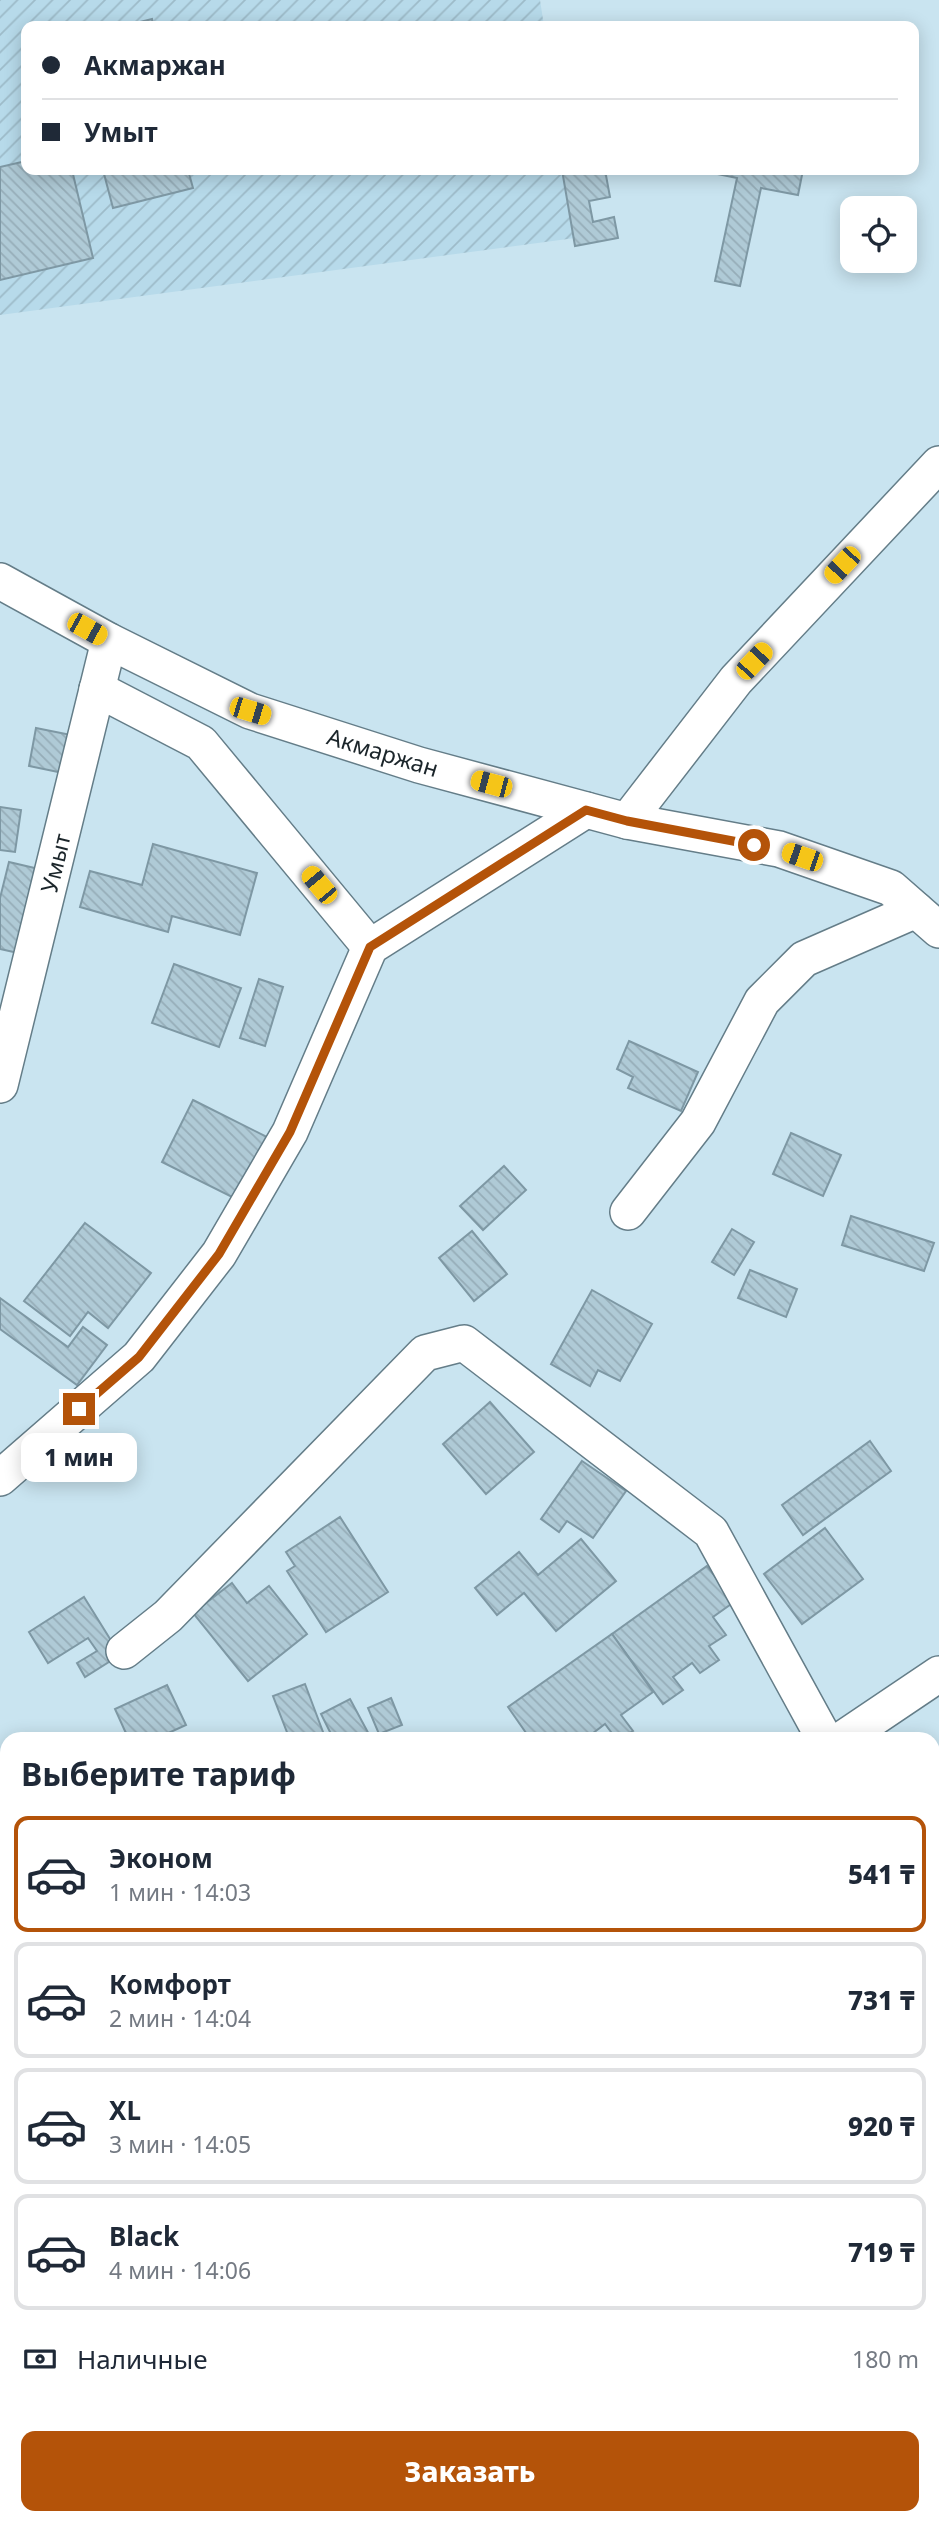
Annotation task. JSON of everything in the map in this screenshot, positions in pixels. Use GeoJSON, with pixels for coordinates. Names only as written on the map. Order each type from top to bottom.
{"type":"FeatureCollection","features":[{"type":"Feature","properties":{"kind":"street"},"geometry":{"type":"LineString","coordinates":[[627,821],[736,680],[939,464]]}},
{"type":"Feature","properties":{"kind":"street","name":"Акмаржан"},"geometry":{"type":"LineString","coordinates":[[0,581],[250,711],[419,765],[627,821],[779,849],[891,888],[928,920]]}},
{"type":"Feature","properties":{"kind":"street","name":"Умыт"},"geometry":{"type":"LineString","coordinates":[[0,1085],[109,640]]}},
{"type":"Feature","properties":{"kind":"street"},"geometry":{"type":"LineString","coordinates":[[97,689],[201,743],[370,947]]}},
{"type":"Feature","properties":{"kind":"street"},"geometry":{"type":"LineString","coordinates":[[0,1478],[139,1357],[219,1254],[290,1132],[370,947],[586,810]]}},
{"type":"Feature","properties":{"kind":"street"},"geometry":{"type":"LineString","coordinates":[[628,1212],[698,1122],[762,1001],[804,959],[928,920]]}},
{"type":"Feature","properties":{"kind":"street"},"geometry":{"type":"LineString","coordinates":[[124,1651],[168,1616],[425,1353],[464,1343],[711,1532],[821,1732]]}},
{"type":"Feature","properties":{"kind":"street"},"geometry":{"type":"LineString","coordinates":[[853,1732],[939,1674]]}},
{"type":"Feature","properties":{"kind":"shaded area"},"geometry":{"type":"Polygon","coordinates":[[[0,0],[540,0],[543,21],[21,21],[21,175],[566,175],[575,238],[0,315],[0,0]]]}},
{"type":"Feature","properties":{"kind":"building"},"geometry":{"type":"Polygon","coordinates":[[[21,162],[21,175],[73,175],[93,258],[0,280],[0,167],[21,162]]]}},
{"type":"Feature","properties":{"kind":"building"},"geometry":{"type":"Polygon","coordinates":[[[104,175],[189,175],[193,188],[113,208],[104,175]]]}},
{"type":"Feature","properties":{"kind":"building"},"geometry":{"type":"Polygon","coordinates":[[[563,175],[606,175],[610,197],[589,201],[593,222],[614,217],[618,238],[575,246],[563,175]]]}},
{"type":"Feature","properties":{"kind":"building"},"geometry":{"type":"Polygon","coordinates":[[[722,175],[802,175],[798,195],[761,188],[740,286],[715,281],[737,178],[722,175]]]}},
{"type":"Feature","properties":{"kind":"building"},"geometry":{"type":"Polygon","coordinates":[[[36,728],[76,736],[68,774],[29,766],[36,728]]]}},
{"type":"Feature","properties":{"kind":"building"},"geometry":{"type":"Polygon","coordinates":[[[0,807],[21,810],[15,852],[0,850],[0,807]]]}},
{"type":"Feature","properties":{"kind":"building"},"geometry":{"type":"Polygon","coordinates":[[[153,844],[257,873],[240,935],[172,916],[168,932],[80,907],[90,871],[142,885],[153,844]]]}},
{"type":"Feature","properties":{"kind":"building"},"geometry":{"type":"Polygon","coordinates":[[[9,862],[56,873],[36,957],[0,949],[0,898],[9,862]]]}},
{"type":"Feature","properties":{"kind":"building"},"geometry":{"type":"Polygon","coordinates":[[[174,964],[241,988],[219,1047],[152,1023],[174,964]]]}},
{"type":"Feature","properties":{"kind":"building"},"geometry":{"type":"Polygon","coordinates":[[[259,979],[283,987],[265,1046],[240,1038],[259,979]]]}},
{"type":"Feature","properties":{"kind":"building"},"geometry":{"type":"Polygon","coordinates":[[[629,1041],[698,1072],[681,1111],[628,1088],[633,1077],[617,1069],[629,1041]]]}},
{"type":"Feature","properties":{"kind":"building"},"geometry":{"type":"Polygon","coordinates":[[[193,1100],[275,1141],[244,1203],[162,1162],[193,1100]]]}},
{"type":"Feature","properties":{"kind":"building"},"geometry":{"type":"Polygon","coordinates":[[[791,1133],[841,1155],[823,1196],[773,1174],[791,1133]]]}},
{"type":"Feature","properties":{"kind":"building"},"geometry":{"type":"Polygon","coordinates":[[[504,1166],[526,1190],[483,1230],[460,1206],[504,1166]]]}},
{"type":"Feature","properties":{"kind":"building"},"geometry":{"type":"Polygon","coordinates":[[[851,1216],[934,1243],[924,1271],[842,1245],[851,1216]]]}},
{"type":"Feature","properties":{"kind":"building"},"geometry":{"type":"Polygon","coordinates":[[[85,1223],[151,1273],[108,1328],[88,1312],[70,1336],[24,1301],[85,1223]]]}},
{"type":"Feature","properties":{"kind":"building"},"geometry":{"type":"Polygon","coordinates":[[[732,1229],[754,1242],[734,1275],[712,1262],[732,1229]]]}},
{"type":"Feature","properties":{"kind":"building"},"geometry":{"type":"Polygon","coordinates":[[[472,1231],[507,1274],[474,1301],[439,1258],[472,1231]]]}},
{"type":"Feature","properties":{"kind":"building"},"geometry":{"type":"Polygon","coordinates":[[[750,1270],[797,1289],[786,1317],[738,1298],[750,1270]]]}},
{"type":"Feature","properties":{"kind":"building"},"geometry":{"type":"Polygon","coordinates":[[[592,1290],[652,1324],[620,1381],[598,1370],[590,1386],[551,1364],[592,1290]]]}},
{"type":"Feature","properties":{"kind":"building"},"geometry":{"type":"Polygon","coordinates":[[[0,1298],[68,1347],[83,1327],[107,1345],[77,1385],[0,1329],[0,1298]]]}},
{"type":"Feature","properties":{"kind":"building"},"geometry":{"type":"Polygon","coordinates":[[[490,1402],[534,1452],[486,1494],[443,1444],[490,1402]]]}},
{"type":"Feature","properties":{"kind":"building"},"geometry":{"type":"Polygon","coordinates":[[[870,1441],[891,1471],[803,1535],[782,1505],[870,1441]]]}},
{"type":"Feature","properties":{"kind":"building"},"geometry":{"type":"Polygon","coordinates":[[[582,1461],[626,1491],[593,1538],[567,1521],[559,1532],[541,1519],[582,1461]]]}},
{"type":"Feature","properties":{"kind":"building"},"geometry":{"type":"Polygon","coordinates":[[[340,1517],[388,1592],[326,1632],[287,1571],[295,1566],[286,1552],[340,1517]]]}},
{"type":"Feature","properties":{"kind":"building"},"geometry":{"type":"Polygon","coordinates":[[[825,1528],[863,1579],[802,1624],[764,1574],[825,1528]]]}},
{"type":"Feature","properties":{"kind":"building"},"geometry":{"type":"Polygon","coordinates":[[[581,1539],[616,1581],[556,1631],[524,1593],[497,1615],[475,1588],[519,1552],[538,1575],[581,1539]]]}},
{"type":"Feature","properties":{"kind":"building"},"geometry":{"type":"Polygon","coordinates":[[[707,1566],[734,1602],[713,1617],[726,1635],[709,1646],[719,1660],[700,1673],[692,1663],[673,1677],[683,1690],[663,1704],[612,1634],[707,1566]]]}},
{"type":"Feature","properties":{"kind":"building"},"geometry":{"type":"Polygon","coordinates":[[[232,1583],[247,1603],[269,1586],[307,1634],[248,1681],[193,1613],[232,1583]]]}},
{"type":"Feature","properties":{"kind":"building"},"geometry":{"type":"Polygon","coordinates":[[[84,1597],[120,1655],[85,1677],[77,1663],[97,1651],[88,1638],[48,1663],[29,1632],[84,1597]]]}},
{"type":"Feature","properties":{"kind":"building"},"geometry":{"type":"Polygon","coordinates":[[[612,1634],[653,1692],[621,1715],[631,1732],[611,1732],[605,1724],[594,1732],[525,1732],[508,1707],[612,1634]]]}},
{"type":"Feature","properties":{"kind":"building"},"geometry":{"type":"Polygon","coordinates":[[[305,1684],[323,1732],[287,1732],[273,1696],[305,1684]]]}},
{"type":"Feature","properties":{"kind":"building"},"geometry":{"type":"Polygon","coordinates":[[[167,1685],[186,1725],[171,1732],[125,1732],[115,1709],[167,1685]]]}},
{"type":"Feature","properties":{"kind":"building"},"geometry":{"type":"Polygon","coordinates":[[[391,1698],[402,1725],[378,1732],[368,1708],[391,1698]]]}},
{"type":"Feature","properties":{"kind":"building"},"geometry":{"type":"Polygon","coordinates":[[[350,1699],[368,1732],[330,1732],[321,1714],[350,1699]]]}},
{"type":"Feature","properties":{"kind":"route"},"geometry":{"type":"LineString","coordinates":[[79,1409],[139,1357],[219,1254],[290,1132],[370,947],[586,810],[627,821],[754,845]]}}]}
